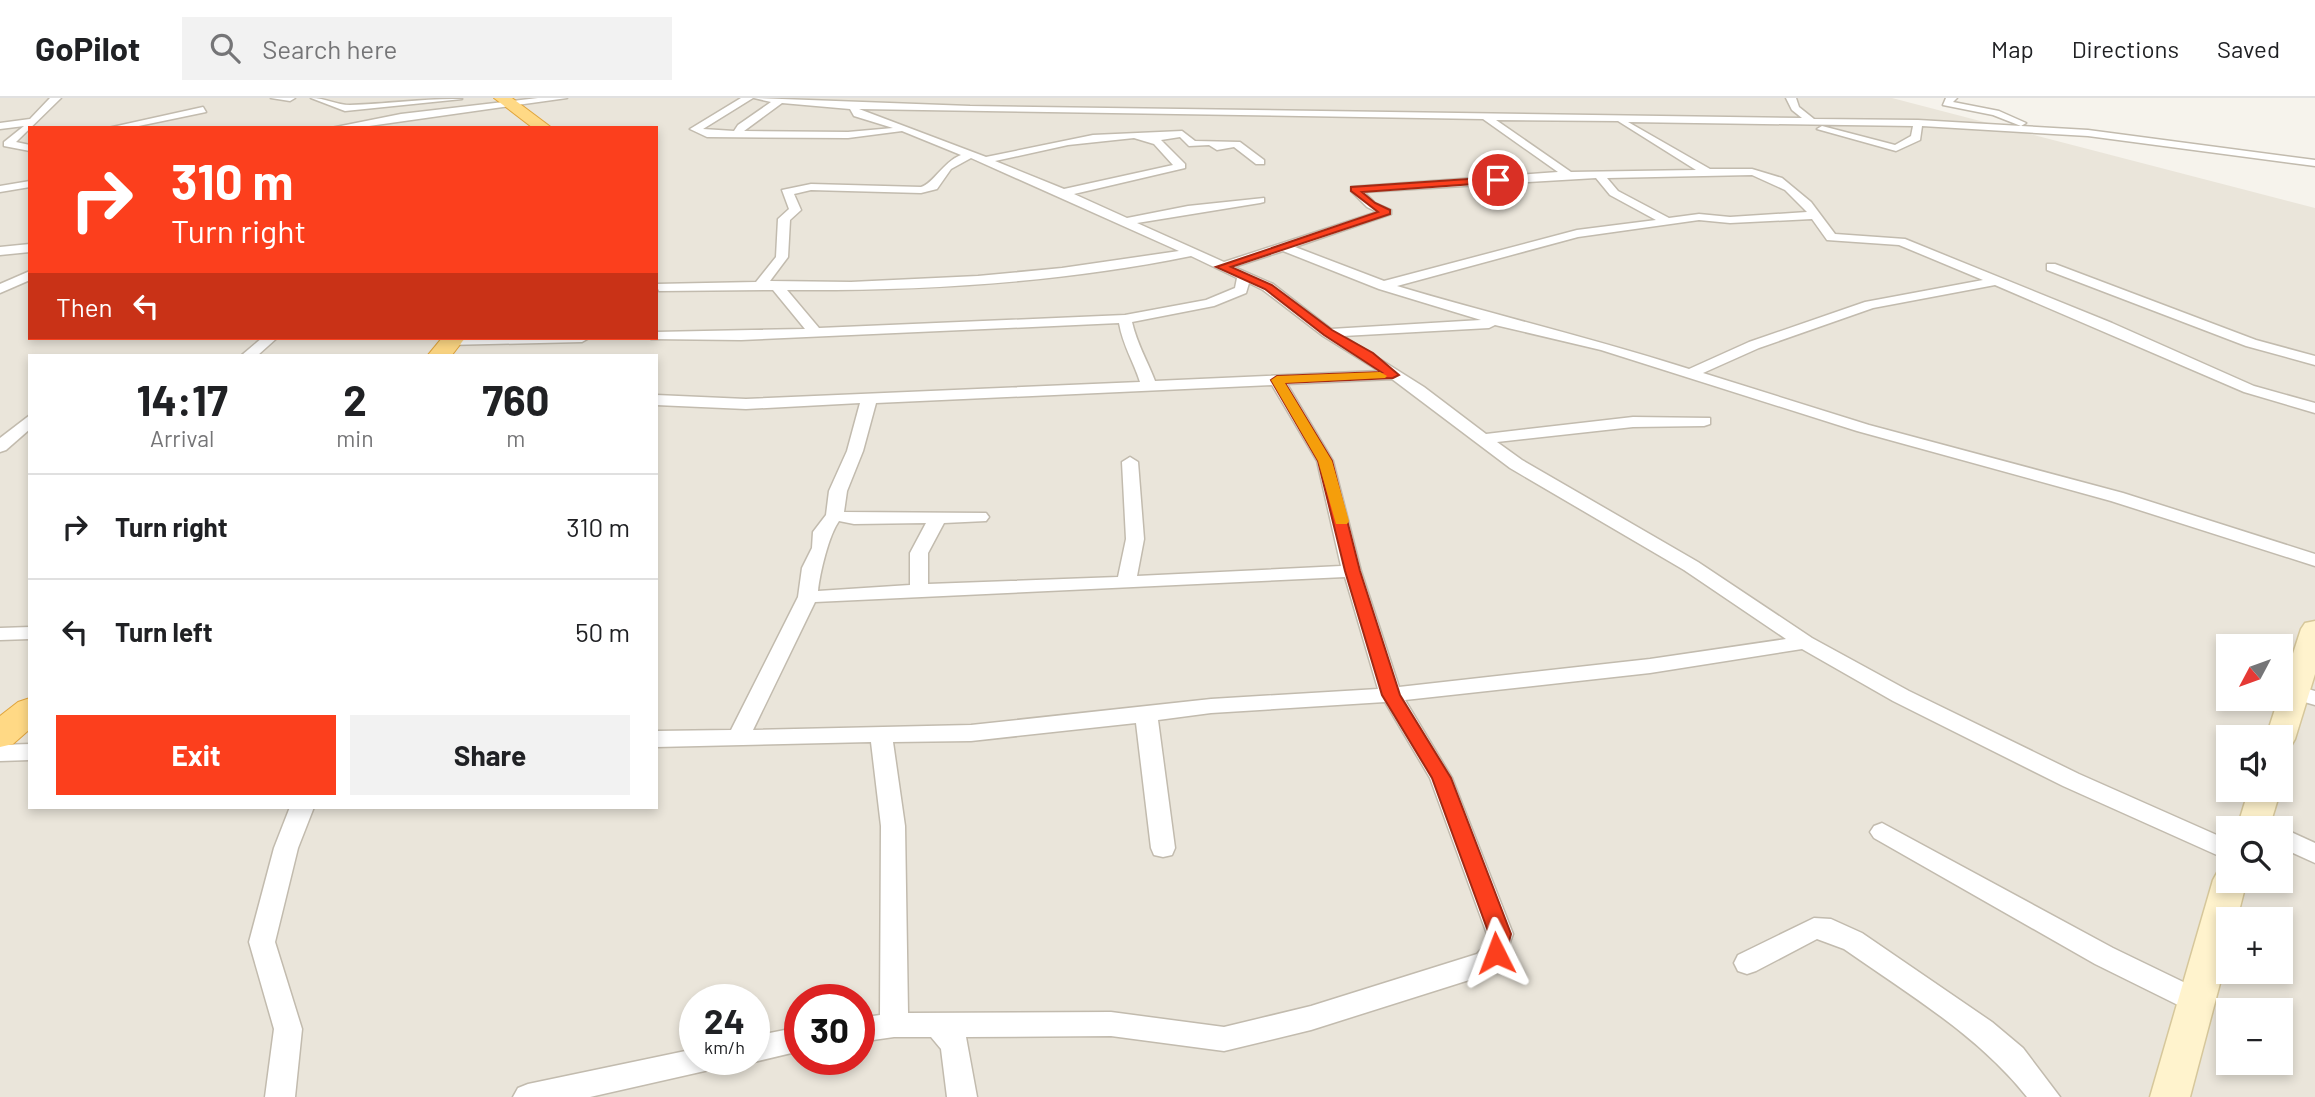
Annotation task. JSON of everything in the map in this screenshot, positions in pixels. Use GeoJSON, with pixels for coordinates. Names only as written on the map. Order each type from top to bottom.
{"type":"FeatureCollection","features":[{"type":"Feature","properties":{"kind":"highway"},"geometry":{"type":"LineString","coordinates":[[507,101],[541,126]]}},
{"type":"Feature","properties":{"kind":"highway"},"geometry":{"type":"LineString","coordinates":[[0,734],[28,712]]}},
{"type":"Feature","properties":{"kind":"main road"},"geometry":{"type":"LineString","coordinates":[[2288,725],[2305,695],[2315,629]]}},
{"type":"Feature","properties":{"kind":"main road"},"geometry":{"type":"LineString","coordinates":[[2170,1097],[2226,893]]}},
{"type":"Feature","properties":{"kind":"street"},"geometry":{"type":"LineString","coordinates":[[28,126],[56,98]]}},
{"type":"Feature","properties":{"kind":"street"},"geometry":{"type":"LineString","coordinates":[[276,98],[290,98]]}},
{"type":"Feature","properties":{"kind":"street"},"geometry":{"type":"LineString","coordinates":[[316,98],[345,108],[462,98]]}},
{"type":"Feature","properties":{"kind":"street"},"geometry":{"type":"LineString","coordinates":[[349,126],[507,101],[562,98]]}},
{"type":"Feature","properties":{"kind":"street"},"geometry":{"type":"LineString","coordinates":[[748,98],[695,129],[707,134],[848,135],[909,130]]}},
{"type":"Feature","properties":{"kind":"street"},"geometry":{"type":"LineString","coordinates":[[759,98],[853,106],[1333,116],[1794,120],[1898,148],[1916,138],[1918,123]]}},
{"type":"Feature","properties":{"kind":"street"},"geometry":{"type":"LineString","coordinates":[[1791,98],[1795,108],[1809,123]]}},
{"type":"Feature","properties":{"kind":"street"},"geometry":{"type":"LineString","coordinates":[[1952,98],[1946,103],[1996,113],[2032,128]]}},
{"type":"Feature","properties":{"kind":"street"},"geometry":{"type":"LineString","coordinates":[[1327,99],[1333,116]]}},
{"type":"Feature","properties":{"kind":"street"},"geometry":{"type":"LineString","coordinates":[[738,134],[741,127],[780,100]]}},
{"type":"Feature","properties":{"kind":"street"},"geometry":{"type":"LineString","coordinates":[[853,106],[857,114],[909,130],[1063,192],[1189,253],[1268,287],[1328,333],[1368,355],[1393,375],[1419,390],[1516,464],[1691,566],[1805,642],[1913,702],[2071,780],[2216,846]]}},
{"type":"Feature","properties":{"kind":"street"},"geometry":{"type":"LineString","coordinates":[[123,126],[203,110]]}},
{"type":"Feature","properties":{"kind":"street"},"geometry":{"type":"LineString","coordinates":[[1484,116],[1569,175]]}},
{"type":"Feature","properties":{"kind":"street"},"geometry":{"type":"LineString","coordinates":[[1576,117],[1590,121],[1622,122],[1918,123],[2032,128],[2315,163]]}},
{"type":"Feature","properties":{"kind":"street"},"geometry":{"type":"LineString","coordinates":[[0,126],[33,122]]}},
{"type":"Feature","properties":{"kind":"street"},"geometry":{"type":"LineString","coordinates":[[1622,122],[1707,172]]}},
{"type":"Feature","properties":{"kind":"street"},"geometry":{"type":"LineString","coordinates":[[28,126],[8,144],[28,146]]}},
{"type":"Feature","properties":{"kind":"street"},"geometry":{"type":"LineString","coordinates":[[986,160],[1069,142],[1182,134],[1193,144],[1236,144],[1260,162]]}},
{"type":"Feature","properties":{"kind":"street"},"geometry":{"type":"LineString","coordinates":[[1063,192],[1181,166],[1150,138]]}},
{"type":"Feature","properties":{"kind":"street"},"geometry":{"type":"LineString","coordinates":[[0,150],[28,146]]}},
{"type":"Feature","properties":{"kind":"street"},"geometry":{"type":"LineString","coordinates":[[767,284],[782,257],[785,219],[795,210],[793,199],[786,192],[811,187],[921,190],[933,187],[937,176],[946,165],[970,155]]}},
{"type":"Feature","properties":{"kind":"street"},"geometry":{"type":"LineString","coordinates":[[1221,267],[1387,212],[1371,205],[1355,189],[1569,175],[1761,173],[1792,188],[1805,198],[1831,237],[1890,239],[2107,326],[2249,388],[2315,408]]}},
{"type":"Feature","properties":{"kind":"street"},"geometry":{"type":"LineString","coordinates":[[1599,174],[1614,193],[1669,222]]}},
{"type":"Feature","properties":{"kind":"street"},"geometry":{"type":"LineString","coordinates":[[0,189],[28,184]]}},
{"type":"Feature","properties":{"kind":"street"},"geometry":{"type":"LineString","coordinates":[[1124,222],[1177,211],[1261,200]]}},
{"type":"Feature","properties":{"kind":"street"},"geometry":{"type":"LineString","coordinates":[[1384,286],[1564,236],[1699,217],[1730,219],[1817,215]]}},
{"type":"Feature","properties":{"kind":"street"},"geometry":{"type":"LineString","coordinates":[[0,251],[25,244]]}},
{"type":"Feature","properties":{"kind":"street"},"geometry":{"type":"LineString","coordinates":[[1282,246],[1384,286],[1504,323],[1605,347],[1863,428],[2117,497],[2315,560]]}},
{"type":"Feature","properties":{"kind":"street"},"geometry":{"type":"LineString","coordinates":[[659,288],[767,284],[847,286],[1008,279],[1098,270],[1189,253]]}},
{"type":"Feature","properties":{"kind":"street"},"geometry":{"type":"LineString","coordinates":[[2051,267],[2251,343],[2315,361]]}},
{"type":"Feature","properties":{"kind":"street"},"geometry":{"type":"LineString","coordinates":[[0,289],[28,276]]}},
{"type":"Feature","properties":{"kind":"street"},"geometry":{"type":"LineString","coordinates":[[658,335],[741,336],[1125,319],[1209,303],[1241,290],[1244,277]]}},
{"type":"Feature","properties":{"kind":"street"},"geometry":{"type":"LineString","coordinates":[[1691,373],[1754,345],[1870,305],[1993,281]]}},
{"type":"Feature","properties":{"kind":"street"},"geometry":{"type":"LineString","coordinates":[[767,284],[806,318],[814,332]]}},
{"type":"Feature","properties":{"kind":"street"},"geometry":{"type":"LineString","coordinates":[[1125,319],[1130,346],[1138,353],[1149,386]]}},
{"type":"Feature","properties":{"kind":"street"},"geometry":{"type":"LineString","coordinates":[[1328,333],[1504,323]]}},
{"type":"Feature","properties":{"kind":"street"},"geometry":{"type":"LineString","coordinates":[[250,354],[268,340]]}},
{"type":"Feature","properties":{"kind":"street"},"geometry":{"type":"LineString","coordinates":[[449,345],[544,340]]}},
{"type":"Feature","properties":{"kind":"street"},"geometry":{"type":"LineString","coordinates":[[658,400],[746,404],[869,400],[1393,375]]}},
{"type":"Feature","properties":{"kind":"street"},"geometry":{"type":"LineString","coordinates":[[875,1028],[894,1025],[1111,1024],[1224,1039],[1311,1018],[1488,963],[1496,953],[1500,934],[1441,778],[1391,695],[1352,571],[1325,461],[1277,380]]}},
{"type":"Feature","properties":{"kind":"street"},"geometry":{"type":"LineString","coordinates":[[739,736],[808,597],[811,568],[821,548],[822,532],[835,514],[838,491],[855,451],[869,400]]}},
{"type":"Feature","properties":{"kind":"street"},"geometry":{"type":"LineString","coordinates":[[1481,439],[1633,422],[1704,421]]}},
{"type":"Feature","properties":{"kind":"street"},"geometry":{"type":"LineString","coordinates":[[0,447],[28,422]]}},
{"type":"Feature","properties":{"kind":"street"},"geometry":{"type":"LineString","coordinates":[[1126,584],[1135,540],[1130,462]]}},
{"type":"Feature","properties":{"kind":"street"},"geometry":{"type":"LineString","coordinates":[[835,514],[854,519],[980,517]]}},
{"type":"Feature","properties":{"kind":"street"},"geometry":{"type":"LineString","coordinates":[[919,589],[919,553],[939,518]]}},
{"type":"Feature","properties":{"kind":"street"},"geometry":{"type":"LineString","coordinates":[[808,597],[919,589],[1126,584],[1352,571]]}},
{"type":"Feature","properties":{"kind":"street"},"geometry":{"type":"LineString","coordinates":[[0,634],[28,633]]}},
{"type":"Feature","properties":{"kind":"street"},"geometry":{"type":"LineString","coordinates":[[658,739],[985,732],[1211,706],[1391,695],[1650,666],[1805,642]]}},
{"type":"Feature","properties":{"kind":"street"},"geometry":{"type":"LineString","coordinates":[[1146,714],[1163,848]]}},
{"type":"Feature","properties":{"kind":"street"},"geometry":{"type":"LineString","coordinates":[[881,735],[890,784],[893,826],[892,910],[896,935],[894,1025]]}},
{"type":"Feature","properties":{"kind":"street"},"geometry":{"type":"LineString","coordinates":[[0,753],[28,752]]}},
{"type":"Feature","properties":{"kind":"street"},"geometry":{"type":"LineString","coordinates":[[280,1097],[288,1029],[262,942],[286,848],[301,809]]}},
{"type":"Feature","properties":{"kind":"street"},"geometry":{"type":"LineString","coordinates":[[1882,832],[2104,956],[2196,1001]]}},
{"type":"Feature","properties":{"kind":"street"},"geometry":{"type":"LineString","coordinates":[[2293,843],[2315,854]]}},
{"type":"Feature","properties":{"kind":"street"},"geometry":{"type":"LineString","coordinates":[[1747,963],[1814,928],[1831,930],[1853,941],[1982,1031],[2012,1057],[2045,1097]]}},
{"type":"Feature","properties":{"kind":"street"},"geometry":{"type":"LineString","coordinates":[[939,1026],[955,1044],[962,1097]]}},
{"type":"Feature","properties":{"kind":"street"},"geometry":{"type":"LineString","coordinates":[[527,1097],[679,1065]]}},
{"type":"Feature","properties":{"kind":"shaded area"},"geometry":{"type":"Polygon","coordinates":[[[0,98],[1892,98],[2315,208],[2315,1097],[0,1097],[0,98]]]}},
{"type":"Feature","properties":{"kind":"slow traffic"},"geometry":{"type":"LineString","coordinates":[[1342,521],[1325,461],[1302,418],[1285,396],[1277,380],[1380,376]]}},
{"type":"Feature","properties":{"kind":"route"},"geometry":{"type":"LineString","coordinates":[[1496,953],[1500,934],[1441,778],[1391,695],[1363,598],[1352,571],[1325,461],[1302,418],[1285,396],[1277,380],[1393,375],[1368,355],[1328,333],[1268,287],[1221,267],[1387,212],[1371,205],[1355,189],[1498,180]]}}]}
